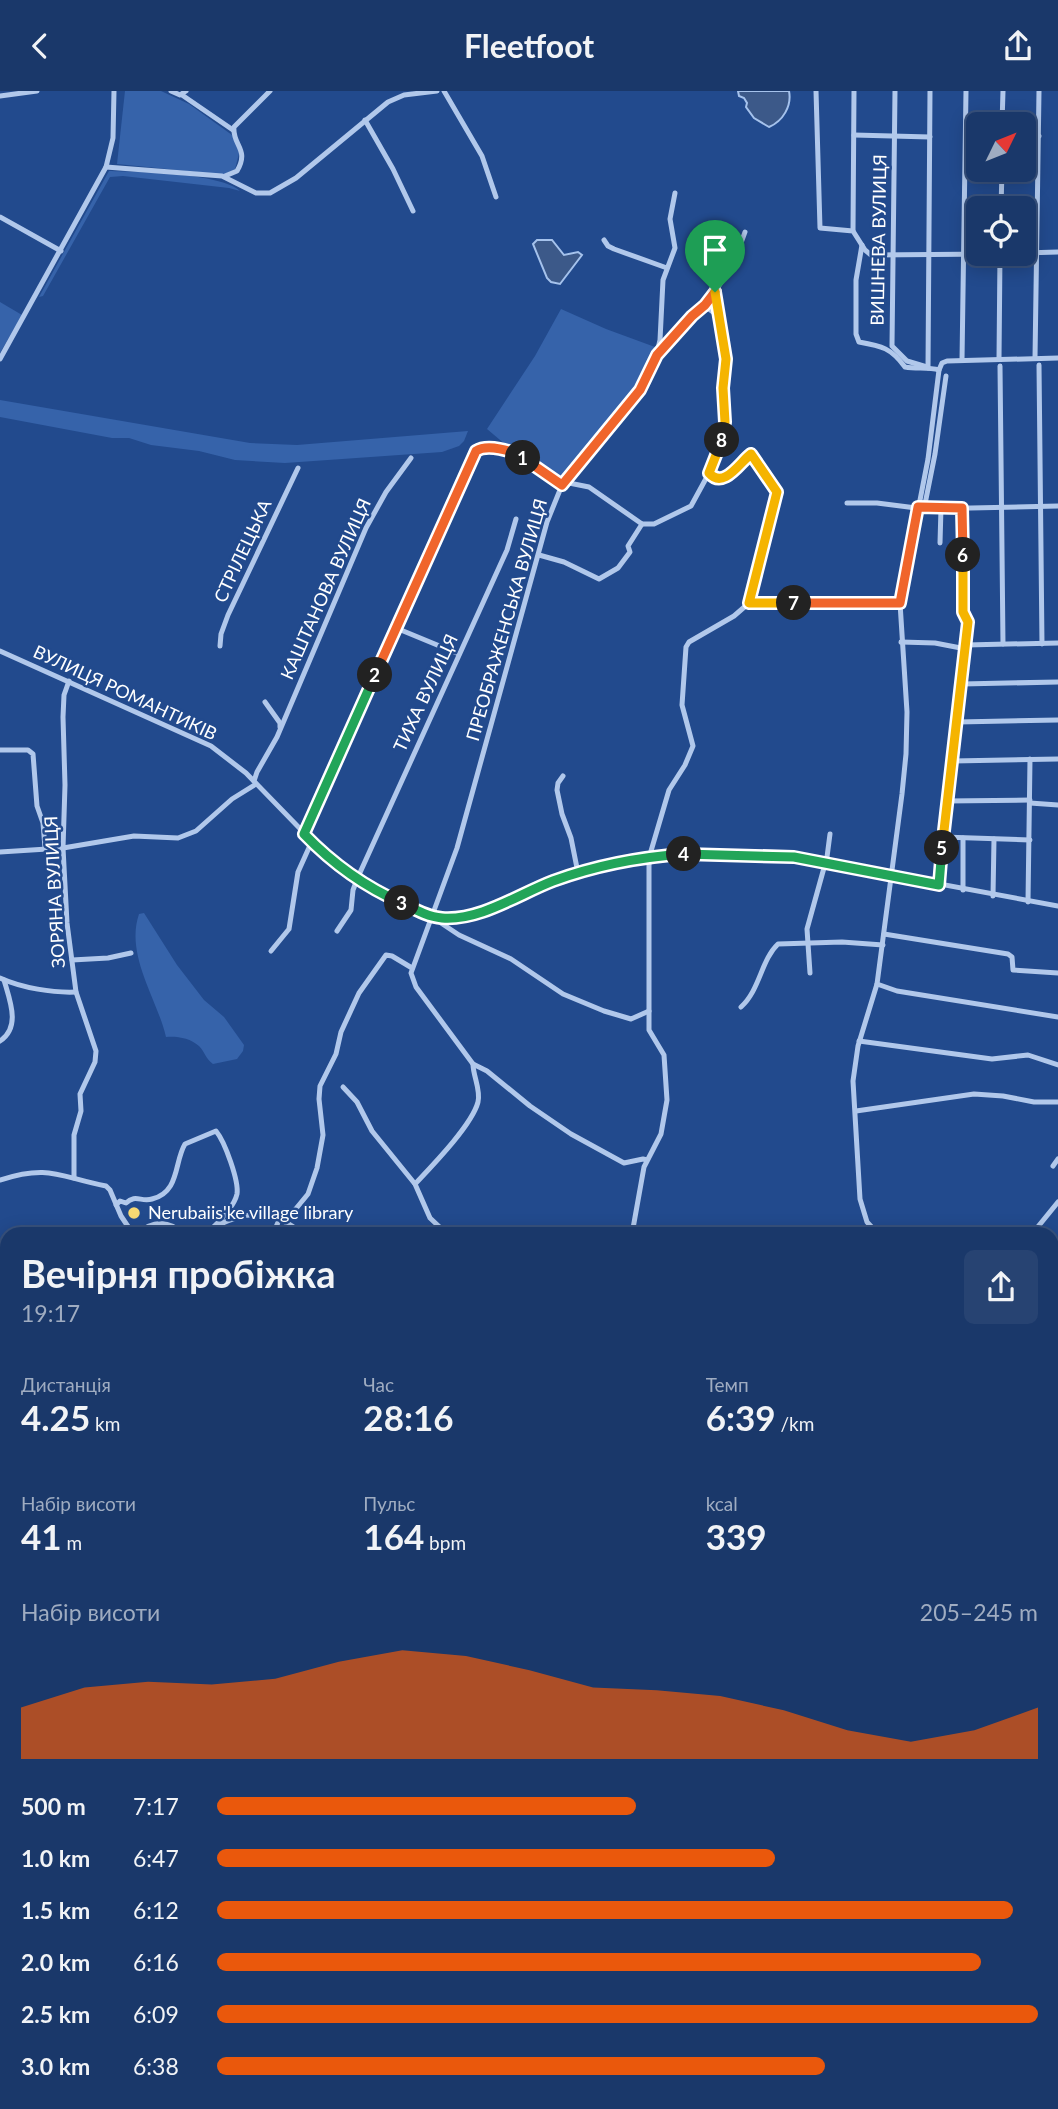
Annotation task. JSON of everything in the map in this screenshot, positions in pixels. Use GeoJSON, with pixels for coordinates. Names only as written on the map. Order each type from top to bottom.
{"type":"FeatureCollection","features":[{"type":"Feature","properties":{"kind":"street"},"geometry":{"type":"LineString","coordinates":[[0,96],[37,91]]}},
{"type":"Feature","properties":{"kind":"street"},"geometry":{"type":"LineString","coordinates":[[0,359],[106,167],[113,138],[113,91]]}},
{"type":"Feature","properties":{"kind":"street"},"geometry":{"type":"LineString","coordinates":[[106,167],[232,175],[242,162],[242,148],[233,130],[184,93],[171,91]]}},
{"type":"Feature","properties":{"kind":"street"},"geometry":{"type":"LineString","coordinates":[[233,130],[239,120],[270,91]]}},
{"type":"Feature","properties":{"kind":"street"},"geometry":{"type":"LineString","coordinates":[[222,176],[261,194],[275,192],[316,163],[365,120],[397,97],[438,91]]}},
{"type":"Feature","properties":{"kind":"street"},"geometry":{"type":"LineString","coordinates":[[444,91],[482,156],[496,197]]}},
{"type":"Feature","properties":{"kind":"street"},"geometry":{"type":"LineString","coordinates":[[816,91],[820,228],[853,231]]}},
{"type":"Feature","properties":{"kind":"street"},"geometry":{"type":"LineString","coordinates":[[854,91],[853,231],[862,245],[871,255],[964,255]]}},
{"type":"Feature","properties":{"kind":"street","name":"ВИШНЕВА ВУЛИЦЯ"},"geometry":{"type":"LineString","coordinates":[[895,91],[892,346],[907,361],[928,367]]}},
{"type":"Feature","properties":{"kind":"street"},"geometry":{"type":"LineString","coordinates":[[930,91],[928,367],[939,380]]}},
{"type":"Feature","properties":{"kind":"street"},"geometry":{"type":"LineString","coordinates":[[962,360],[966,91]]}},
{"type":"Feature","properties":{"kind":"street"},"geometry":{"type":"LineString","coordinates":[[1002,112],[1003,91]]}},
{"type":"Feature","properties":{"kind":"street"},"geometry":{"type":"LineString","coordinates":[[1035,358],[1039,91]]}},
{"type":"Feature","properties":{"kind":"street"},"geometry":{"type":"LineString","coordinates":[[365,120],[393,169],[412,211]]}},
{"type":"Feature","properties":{"kind":"street"},"geometry":{"type":"LineString","coordinates":[[855,135],[930,137]]}},
{"type":"Feature","properties":{"kind":"street","name":"ПРЕОБРАЖЕНСЬКА ВУЛИЦЯ"},"geometry":{"type":"LineString","coordinates":[[657,355],[661,324],[660,294],[675,248],[670,219],[674,193]]}},
{"type":"Feature","properties":{"kind":"street"},"geometry":{"type":"LineString","coordinates":[[0,217],[61,251]]}},
{"type":"Feature","properties":{"kind":"street","name":"ПРЕОБРАЖЕНСЬКА ВУЛИЦЯ"},"geometry":{"type":"LineString","coordinates":[[412,968],[457,848],[547,522],[563,483],[640,390],[657,355],[715,292],[733,265],[745,232]]}},
{"type":"Feature","properties":{"kind":"street"},"geometry":{"type":"LineString","coordinates":[[604,240],[614,249],[667,268]]}},
{"type":"Feature","properties":{"kind":"street"},"geometry":{"type":"LineString","coordinates":[[862,245],[856,280],[857,339],[859,342],[892,351],[905,367],[939,370]]}},
{"type":"Feature","properties":{"kind":"street"},"geometry":{"type":"LineString","coordinates":[[1038,252],[1058,252]]}},
{"type":"Feature","properties":{"kind":"street"},"geometry":{"type":"LineString","coordinates":[[1000,266],[1003,645]]}},
{"type":"Feature","properties":{"kind":"street"},"geometry":{"type":"LineString","coordinates":[[304,834],[476,451],[482,447],[515,453],[563,483],[589,487],[642,524],[662,522],[691,506],[709,473],[721,443],[725,422],[723,388],[726,359],[715,292]]}},
{"type":"Feature","properties":{"kind":"street"},"geometry":{"type":"LineString","coordinates":[[700,309],[709,309],[717,315]]}},
{"type":"Feature","properties":{"kind":"street"},"geometry":{"type":"LineString","coordinates":[[921,508],[942,363],[962,360],[1000,363],[1058,358]]}},
{"type":"Feature","properties":{"kind":"street"},"geometry":{"type":"LineString","coordinates":[[1039,365],[1042,644]]}},
{"type":"Feature","properties":{"kind":"street"},"geometry":{"type":"LineString","coordinates":[[872,1227],[867,1222],[860,1199],[853,1081],[859,1041],[877,984],[906,754],[907,712],[900,603],[935,454],[946,376]]}},
{"type":"Feature","properties":{"kind":"street"},"geometry":{"type":"LineString","coordinates":[[633,1227],[647,1160],[661,1134],[667,1100],[666,1065],[662,1049],[649,1030],[650,858],[669,790],[694,746],[682,705],[686,647],[749,603],[777,492],[751,454],[729,475],[714,479],[709,473]]}},
{"type":"Feature","properties":{"kind":"street","name":"КАШТАНОВА ВУЛИЦЯ"},"geometry":{"type":"LineString","coordinates":[[255,783],[257,772],[277,737],[366,528],[386,492],[411,458]]}},
{"type":"Feature","properties":{"kind":"street","name":"СТРІЛЕЦЬКА"},"geometry":{"type":"LineString","coordinates":[[219,646],[228,615],[298,468]]}},
{"type":"Feature","properties":{"kind":"street"},"geometry":{"type":"LineString","coordinates":[[848,503],[921,508],[1058,506]]}},
{"type":"Feature","properties":{"kind":"street"},"geometry":{"type":"LineString","coordinates":[[940,543],[941,508]]}},
{"type":"Feature","properties":{"kind":"street"},"geometry":{"type":"LineString","coordinates":[[939,885],[946,800],[958,722],[968,622],[963,612],[962,508]]}},
{"type":"Feature","properties":{"kind":"street","name":"ТИХА ВУЛИЦЯ"},"geometry":{"type":"LineString","coordinates":[[337,931],[351,910],[353,890],[358,877],[507,550],[516,519]]}},
{"type":"Feature","properties":{"kind":"street"},"geometry":{"type":"LineString","coordinates":[[538,555],[564,562],[598,579],[611,574],[623,562],[630,552],[628,546],[642,524]]}},
{"type":"Feature","properties":{"kind":"street"},"geometry":{"type":"LineString","coordinates":[[749,603],[900,603]]}},
{"type":"Feature","properties":{"kind":"street"},"geometry":{"type":"LineString","coordinates":[[396,628],[459,654]]}},
{"type":"Feature","properties":{"kind":"street"},"geometry":{"type":"LineString","coordinates":[[901,642],[935,642],[966,647],[1058,643]]}},
{"type":"Feature","properties":{"kind":"street","name":"ВУЛИЦЯ РОМАНТИКІВ"},"geometry":{"type":"LineString","coordinates":[[0,651],[211,746],[255,783],[341,868],[383,895],[432,917],[459,935],[511,959],[581,1003],[631,1019],[649,1011]]}},
{"type":"Feature","properties":{"kind":"street","name":"ЗОРЯНА ВУЛИЦЯ"},"geometry":{"type":"LineString","coordinates":[[69,681],[64,695],[63,717],[67,923],[76,992],[96,1051],[95,1062],[80,1094],[80,1111],[74,1135],[74,1178]]}},
{"type":"Feature","properties":{"kind":"street"},"geometry":{"type":"LineString","coordinates":[[962,684],[1058,682]]}},
{"type":"Feature","properties":{"kind":"street"},"geometry":{"type":"LineString","coordinates":[[265,702],[280,723],[280,730]]}},
{"type":"Feature","properties":{"kind":"street"},"geometry":{"type":"LineString","coordinates":[[958,722],[1058,720]]}},
{"type":"Feature","properties":{"kind":"street"},"geometry":{"type":"LineString","coordinates":[[0,750],[28,750],[33,754],[37,806],[43,823],[45,848]]}},
{"type":"Feature","properties":{"kind":"street"},"geometry":{"type":"LineString","coordinates":[[1028,901],[1030,759]]}},
{"type":"Feature","properties":{"kind":"street"},"geometry":{"type":"LineString","coordinates":[[953,761],[1058,759]]}},
{"type":"Feature","properties":{"kind":"street"},"geometry":{"type":"LineString","coordinates":[[563,776],[557,790],[578,873]]}},
{"type":"Feature","properties":{"kind":"street"},"geometry":{"type":"LineString","coordinates":[[0,852],[64,848],[134,836],[178,838],[196,831],[232,799],[255,783]]}},
{"type":"Feature","properties":{"kind":"street"},"geometry":{"type":"LineString","coordinates":[[946,800],[1030,801],[1058,805]]}},
{"type":"Feature","properties":{"kind":"street"},"geometry":{"type":"LineString","coordinates":[[810,973],[806,943],[809,918],[830,834]]}},
{"type":"Feature","properties":{"kind":"street"},"geometry":{"type":"LineString","coordinates":[[943,837],[1030,840]]}},
{"type":"Feature","properties":{"kind":"street"},"geometry":{"type":"LineString","coordinates":[[963,838],[963,890]]}},
{"type":"Feature","properties":{"kind":"street"},"geometry":{"type":"LineString","coordinates":[[993,896],[994,839]]}},
{"type":"Feature","properties":{"kind":"street"},"geometry":{"type":"LineString","coordinates":[[271,951],[289,929],[298,872],[312,842]]}},
{"type":"Feature","properties":{"kind":"street"},"geometry":{"type":"LineString","coordinates":[[432,917],[469,916],[578,873],[682,854],[774,855],[825,862],[993,896],[1058,906]]}},
{"type":"Feature","properties":{"kind":"street"},"geometry":{"type":"LineString","coordinates":[[884,934],[1008,954],[1012,957],[1013,969],[1058,973]]}},
{"type":"Feature","properties":{"kind":"street"},"geometry":{"type":"LineString","coordinates":[[741,1007],[754,991],[775,947],[783,943],[883,945]]}},
{"type":"Feature","properties":{"kind":"street"},"geometry":{"type":"LineString","coordinates":[[72,960],[108,958],[131,953]]}},
{"type":"Feature","properties":{"kind":"street"},"geometry":{"type":"LineString","coordinates":[[278,1227],[308,1193],[317,1168],[323,1135],[320,1086],[336,1054],[341,1032],[359,993],[386,955],[412,968],[412,979],[416,987],[473,1064],[487,1071],[530,1107],[571,1134],[624,1163],[647,1160]]}},
{"type":"Feature","properties":{"kind":"street"},"geometry":{"type":"LineString","coordinates":[[2,979],[76,992]]}},
{"type":"Feature","properties":{"kind":"street"},"geometry":{"type":"LineString","coordinates":[[0,1041],[9,1034],[13,1024],[10,1002],[2,979]]}},
{"type":"Feature","properties":{"kind":"street"},"geometry":{"type":"LineString","coordinates":[[877,984],[897,991],[1058,1017]]}},
{"type":"Feature","properties":{"kind":"street"},"geometry":{"type":"LineString","coordinates":[[859,1041],[992,1059],[1028,1055],[1058,1065]]}},
{"type":"Feature","properties":{"kind":"street"},"geometry":{"type":"LineString","coordinates":[[415,1184],[471,1118],[479,1101],[473,1064]]}},
{"type":"Feature","properties":{"kind":"street"},"geometry":{"type":"LineString","coordinates":[[343,1087],[357,1102],[372,1131],[415,1184],[430,1218],[437,1227]]}},
{"type":"Feature","properties":{"kind":"street"},"geometry":{"type":"LineString","coordinates":[[856,1111],[974,1094],[1034,1102],[1058,1102]]}},
{"type":"Feature","properties":{"kind":"street"},"geometry":{"type":"LineString","coordinates":[[121,1213],[126,1203],[135,1198],[148,1200],[162,1195],[174,1181],[185,1144],[216,1131],[234,1170],[237,1190],[234,1202],[214,1227]]}},
{"type":"Feature","properties":{"kind":"street"},"geometry":{"type":"LineString","coordinates":[[1053,1166],[1058,1159]]}},
{"type":"Feature","properties":{"kind":"street"},"geometry":{"type":"LineString","coordinates":[[0,1180],[32,1171],[48,1171],[106,1186],[131,1227]]}},
{"type":"Feature","properties":{"kind":"street"},"geometry":{"type":"LineString","coordinates":[[116,1205],[120,1201],[126,1203]]}},
{"type":"Feature","properties":{"kind":"street"},"geometry":{"type":"LineString","coordinates":[[1038,1227],[1058,1202]]}},
{"type":"Feature","properties":{"kind":"street"},"geometry":{"type":"LineString","coordinates":[[214,1227],[248,1213],[282,1221],[292,1227]]}},
{"type":"Feature","properties":{"kind":"street"},"geometry":{"type":"LineString","coordinates":[[146,1227],[162,1223],[175,1227]]}},
{"type":"Feature","properties":{"kind":"shaded area"},"geometry":{"type":"Polygon","coordinates":[[[125,91],[161,91],[189,104],[232,135],[240,150],[235,169],[225,174],[217,174],[117,164],[125,91]]]}},
{"type":"Feature","properties":{"kind":"shaded area"},"geometry":{"type":"Polygon","coordinates":[[[738,91],[789,91],[788,107],[778,121],[769,127],[754,118],[738,91]]]}},
{"type":"Feature","properties":{"kind":"shaded area"},"geometry":{"type":"Polygon","coordinates":[[[109,171],[198,177],[216,180],[240,191],[123,176],[110,177],[43,296],[39,297],[109,171]]]}},
{"type":"Feature","properties":{"kind":"shaded area"},"geometry":{"type":"Polygon","coordinates":[[[537,240],[552,240],[564,255],[578,252],[582,255],[560,284],[547,278],[533,244],[537,240]]]}},
{"type":"Feature","properties":{"kind":"shaded area"},"geometry":{"type":"Polygon","coordinates":[[[0,302],[22,315],[0,353],[0,302]]]}},
{"type":"Feature","properties":{"kind":"shaded area"},"geometry":{"type":"Polygon","coordinates":[[[561,309],[655,347],[648,367],[627,403],[559,483],[487,429],[535,356],[561,309]]]}},
{"type":"Feature","properties":{"kind":"shaded area"},"geometry":{"type":"Polygon","coordinates":[[[0,400],[250,443],[297,445],[468,431],[459,446],[442,452],[285,463],[235,460],[199,451],[151,445],[129,438],[112,438],[0,417],[0,400]]]}},
{"type":"Feature","properties":{"kind":"shaded area"},"geometry":{"type":"Polygon","coordinates":[[[144,913],[177,965],[204,1000],[224,1017],[244,1045],[237,1059],[213,1064],[195,1043],[183,1038],[166,1037],[139,961],[136,945],[139,914],[144,913]]]}},
{"type":"Feature","properties":{"kind":"place","name":"Nerubaiis'ke village library"},"geometry":{"type":"Point","coordinates":[134,1213]}},
{"type":"Feature","properties":{"kind":"route"},"geometry":{"type":"LineString","coordinates":[[715,292],[715,305],[726,359],[723,388],[726,410],[721,443],[709,473],[714,479],[729,475],[751,454],[777,492],[749,603],[900,603],[918,507],[962,508],[963,612],[968,622],[958,722],[946,800],[939,885],[794,857],[682,854],[578,873],[469,916],[432,917],[383,895],[341,868],[304,834],[476,451],[482,447],[515,453],[562,485],[640,390],[657,355],[715,292]]}}]}
